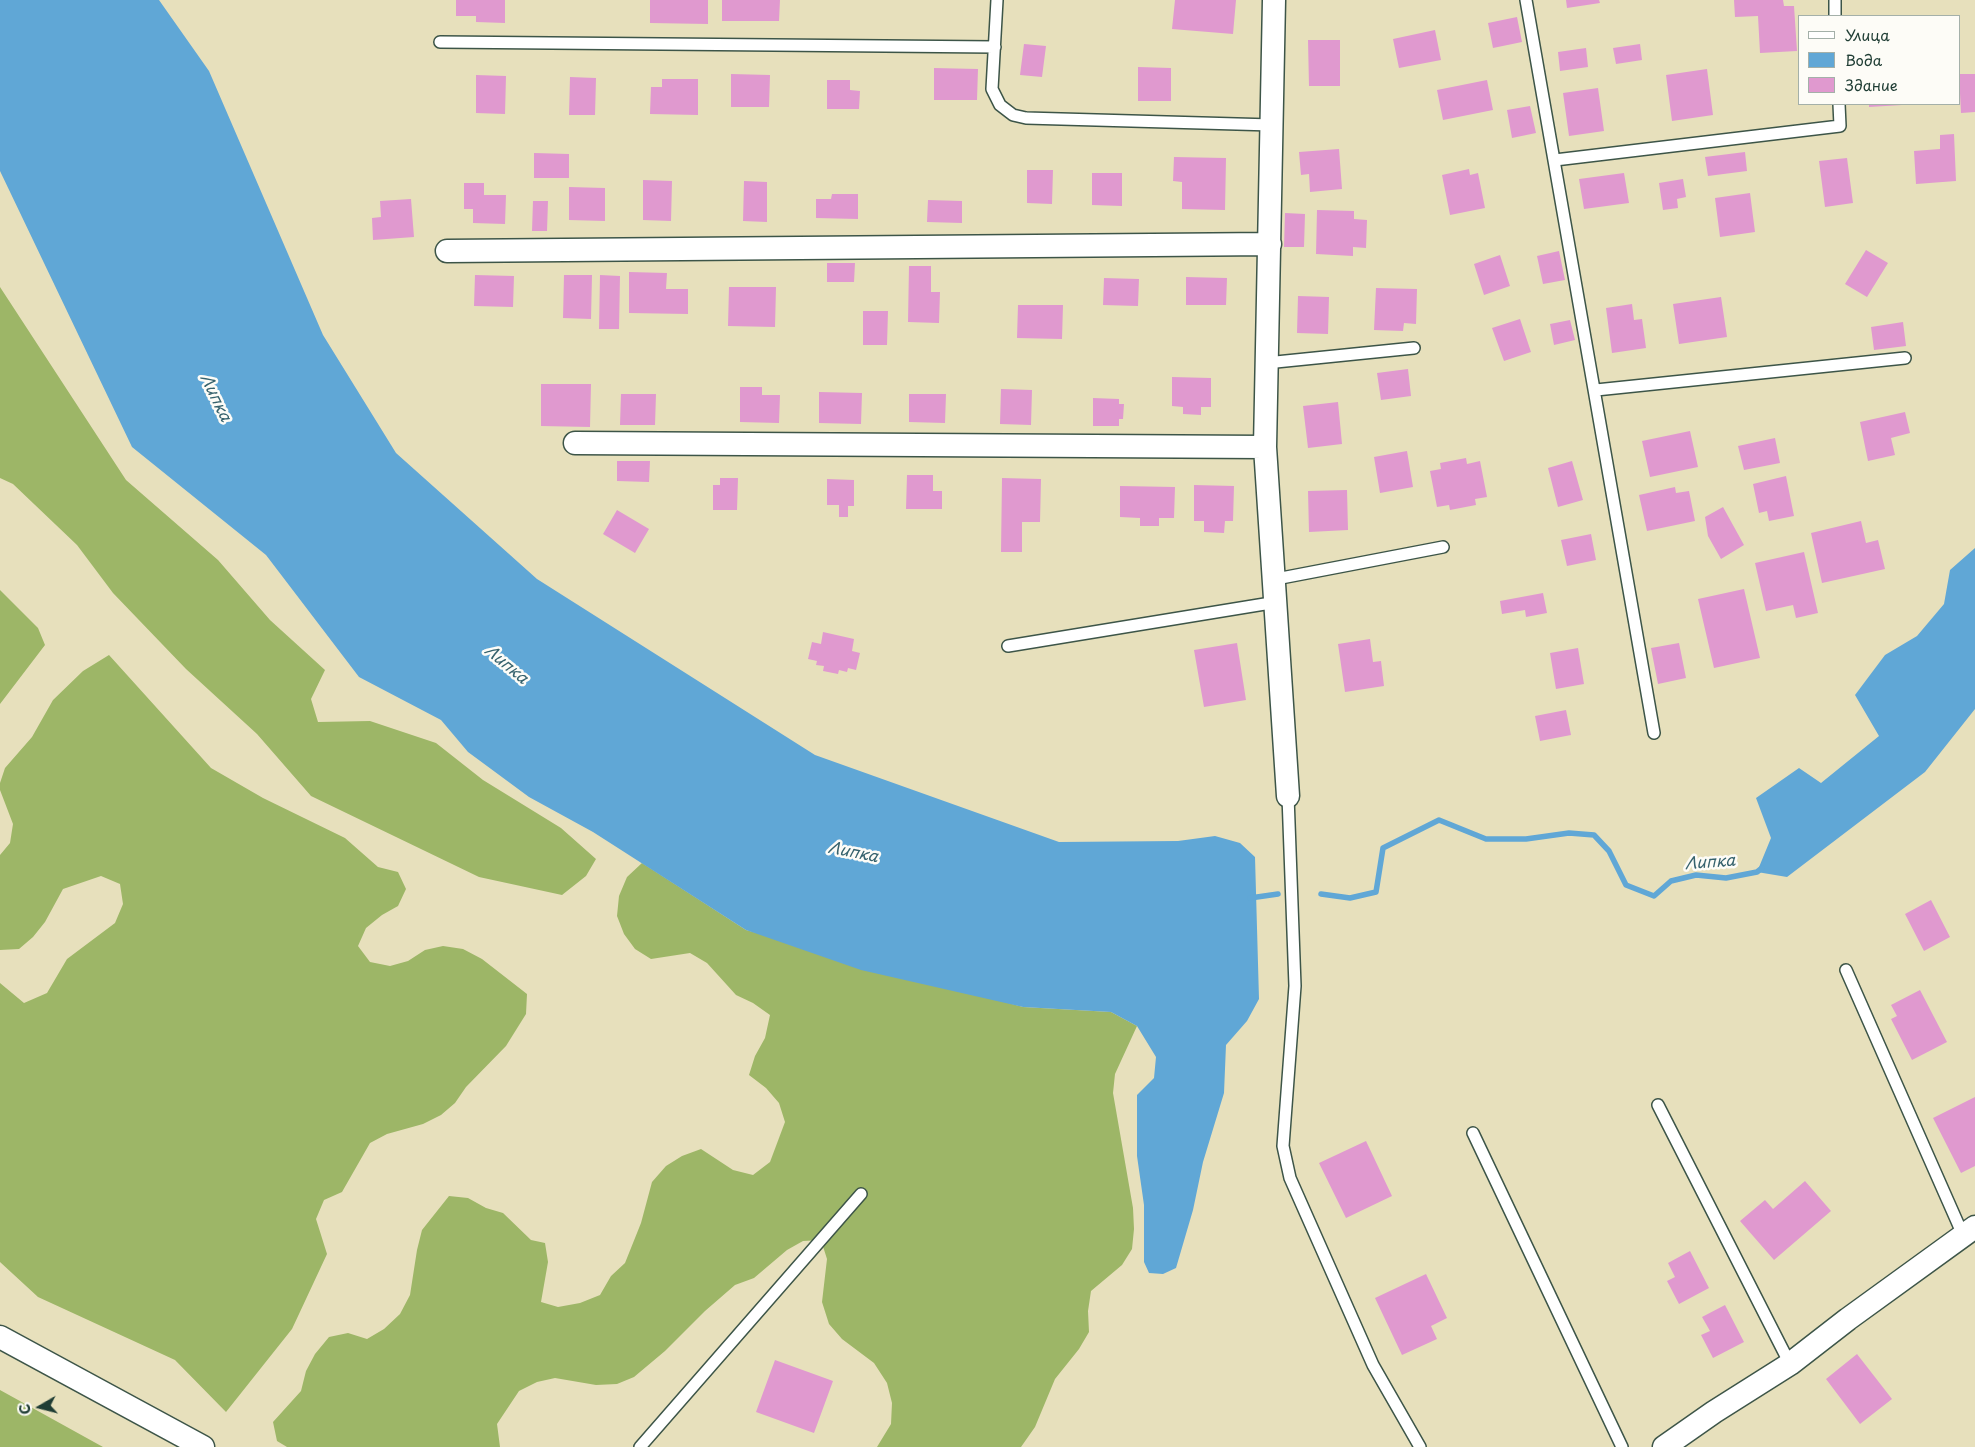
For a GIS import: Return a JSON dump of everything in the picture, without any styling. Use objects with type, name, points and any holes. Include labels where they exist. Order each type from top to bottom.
[{"type":"street","points":[[1274,0],[1265,447],[1276,579],[1288,796]]},
{"type":"street","points":[[447,250],[1270,244]]},
{"type":"street","points":[[575,443],[1265,447]]},
{"type":"street","points":[[1664,1447],[1714,1412],[1790,1364],[1848,1319],[1969,1231]]},
{"type":"street","points":[[0,1336],[203,1447]]},
{"type":"lane","points":[[997,0],[992,89],[1000,105],[1014,115],[1026,118],[1272,125]]},
{"type":"lane","points":[[1526,0],[1596,390],[1654,733]]},
{"type":"lane","points":[[1835,0],[1835,15]]},
{"type":"lane","points":[[440,42],[995,47]]},
{"type":"lane","points":[[1555,160],[1840,126],[1839,105]]},
{"type":"lane","points":[[1266,363],[1414,348]]},
{"type":"lane","points":[[1596,390],[1905,358]]},
{"type":"lane","points":[[1276,579],[1442,547]]},
{"type":"lane","points":[[1008,646],[1277,602]]},
{"type":"lane","points":[[1288,796],[1295,986],[1283,1146],[1290,1178],[1373,1365],[1420,1447]]},
{"type":"lane","points":[[1846,970],[1969,1231]]},
{"type":"lane","points":[[1658,1105],[1790,1364]]},
{"type":"lane","points":[[1473,1132],[1622,1447]]},
{"type":"lane","points":[[640,1447],[861,1194]]},
{"type":"green space","points":[[0,287],[126,480],[218,560],[270,620],[325,670],[311,699],[318,722],[370,721],[436,743],[483,780],[561,828],[596,859],[586,876],[562,895],[479,877],[311,796],[257,734],[186,669],[113,593],[77,545],[13,484],[0,478]]},
{"type":"green space","points":[[0,590],[38,628],[45,645],[0,704]]},
{"type":"green space","points":[[109,655],[211,768],[263,798],[345,838],[378,867],[398,872],[406,889],[398,906],[382,915],[366,928],[358,946],[370,962],[390,966],[408,961],[425,950],[443,946],[463,949],[482,959],[527,994],[526,1014],[506,1046],[466,1087],[455,1103],[441,1115],[423,1124],[387,1134],[370,1143],[342,1192],[324,1200],[316,1219],[327,1254],[292,1329],[226,1412],[175,1360],[38,1297],[0,1262],[0,983],[24,1003],[47,993],[67,959],[115,923],[123,904],[120,884],[101,876],[63,889],[45,922],[33,937],[19,949],[0,950],[0,855],[10,843],[13,824],[0,790],[0,783],[5,768],[32,737],[53,700],[83,671]]},
{"type":"green space","points":[[642,863],[746,930],[1023,1007],[1111,1012],[1137,1026],[1115,1074],[1113,1093],[1133,1208],[1134,1229],[1132,1249],[1122,1265],[1091,1291],[1088,1311],[1089,1332],[1079,1349],[1055,1379],[1035,1427],[1021,1447],[877,1447],[891,1424],[892,1403],[887,1383],[874,1363],[842,1339],[829,1324],[822,1302],[827,1259],[821,1240],[803,1241],[787,1250],[754,1278],[735,1285],[705,1311],[665,1351],[634,1377],[617,1384],[596,1385],[555,1378],[537,1382],[519,1391],[497,1424],[500,1447],[287,1447],[277,1441],[273,1422],[301,1391],[306,1371],[315,1354],[329,1337],[348,1333],[367,1339],[384,1329],[400,1314],[410,1295],[422,1230],[449,1196],[468,1198],[486,1208],[503,1213],[531,1240],[545,1243],[548,1262],[541,1302],[558,1307],[580,1303],[600,1295],[611,1276],[625,1263],[641,1223],[652,1182],[666,1166],[682,1156],[701,1149],[733,1170],[753,1175],[770,1162],[785,1122],[779,1103],[766,1088],[749,1075],[755,1056],[765,1038],[770,1015],[753,1003],[736,995],[707,963],[690,953],[651,959],[635,949],[624,934],[617,916],[619,896],[627,877]]},
{"type":"green space","points":[[0,1390],[103,1447],[0,1447]]},
{"type":"water","points":[[0,0],[159,0],[209,71],[323,335],[396,453],[537,579],[815,755],[1059,842],[1178,841],[1215,836],[1240,843],[1255,857],[1259,999],[1247,1021],[1226,1045],[1224,1093],[1203,1162],[1193,1210],[1176,1268],[1163,1274],[1149,1273],[1144,1262],[1144,1205],[1137,1156],[1137,1095],[1154,1078],[1156,1057],[1137,1026],[1111,1012],[1023,1007],[861,970],[746,930],[593,832],[529,797],[468,752],[441,720],[359,677],[266,555],[132,447],[0,171]]},
{"type":"water","points":[[1975,548],[1975,709],[1925,772],[1787,877],[1757,872],[1771,838],[1756,798],[1799,768],[1821,783],[1879,736],[1855,695],[1885,655],[1917,636],[1944,604],[1950,570]]},
{"type":"building","points":[[456,0],[505,0],[505,23],[476,22],[476,16],[456,16]]},
{"type":"building","points":[[650,0],[708,0],[708,24],[650,23]]},
{"type":"building","points":[[722,0],[780,0],[779,21],[722,21]]},
{"type":"building","points":[[1175,0],[1236,0],[1233,34],[1172,29]]},
{"type":"building","points":[[1566,0],[1599,0],[1600,3],[1567,8]]},
{"type":"building","points":[[1734,0],[1783,0],[1784,6],[1794,6],[1797,51],[1760,53],[1758,16],[1735,17]]},
{"type":"building","points":[[1517,17],[1522,42],[1493,48],[1488,23]]},
{"type":"building","points":[[1435,30],[1441,60],[1399,68],[1393,39]]},
{"type":"building","points":[[1308,40],[1340,40],[1340,86],[1309,86]]},
{"type":"building","points":[[1024,44],[1046,46],[1042,77],[1020,75]]},
{"type":"building","points":[[1640,44],[1642,60],[1616,64],[1613,48]]},
{"type":"building","points":[[1586,48],[1588,67],[1560,71],[1558,52]]},
{"type":"building","points":[[1138,67],[1171,68],[1171,101],[1138,101]]},
{"type":"building","points":[[934,68],[978,69],[977,100],[934,100]]},
{"type":"building","points":[[1707,69],[1713,115],[1672,121],[1666,75]]},
{"type":"building","points":[[731,74],[770,75],[769,107],[731,107]]},
{"type":"building","points":[[1960,74],[1975,74],[1975,112],[1961,113]]},
{"type":"building","points":[[476,75],[506,76],[505,114],[476,113]]},
{"type":"building","points":[[570,77],[596,78],[595,115],[569,115]]},
{"type":"building","points":[[662,79],[698,79],[698,115],[650,114],[651,87],[662,87]]},
{"type":"building","points":[[827,80],[850,80],[850,90],[860,91],[859,109],[827,109]]},
{"type":"building","points":[[1487,80],[1493,110],[1443,120],[1437,90]]},
{"type":"building","points":[[1598,88],[1604,131],[1569,136],[1563,93]]},
{"type":"building","points":[[1869,105],[1902,105],[1869,107]]},
{"type":"building","points":[[1530,106],[1536,133],[1512,138],[1507,110]]},
{"type":"building","points":[[1954,134],[1956,181],[1916,184],[1914,151],[1940,149],[1940,135]]},
{"type":"building","points":[[1339,149],[1342,189],[1310,192],[1309,174],[1301,175],[1299,152]]},
{"type":"building","points":[[1745,152],[1747,171],[1708,176],[1705,157]]},
{"type":"building","points":[[534,153],[569,154],[569,178],[534,178]]},
{"type":"building","points":[[1174,157],[1226,158],[1225,210],[1182,209],[1182,182],[1173,181]]},
{"type":"building","points":[[1847,158],[1853,203],[1825,207],[1819,161]]},
{"type":"building","points":[[1469,169],[1470,175],[1478,173],[1485,208],[1450,215],[1442,175]]},
{"type":"building","points":[[1027,170],[1053,170],[1052,204],[1027,203]]},
{"type":"building","points":[[1092,173],[1122,173],[1122,206],[1092,205]]},
{"type":"building","points":[[1624,173],[1629,203],[1584,209],[1579,179]]},
{"type":"building","points":[[1683,179],[1686,197],[1677,199],[1678,208],[1663,210],[1659,183]]},
{"type":"building","points":[[643,180],[672,181],[671,221],[643,220]]},
{"type":"building","points":[[744,181],[767,182],[767,222],[743,221]]},
{"type":"building","points":[[464,183],[484,183],[484,195],[506,195],[505,224],[473,223],[473,209],[464,209]]},
{"type":"building","points":[[569,187],[605,188],[605,221],[569,220]]},
{"type":"building","points":[[1750,193],[1755,232],[1720,237],[1715,198]]},
{"type":"building","points":[[832,194],[858,194],[858,219],[816,218],[816,199],[831,199]]},
{"type":"building","points":[[411,199],[414,237],[373,240],[372,218],[381,217],[380,201]]},
{"type":"building","points":[[928,200],[962,201],[962,223],[927,222]]},
{"type":"building","points":[[533,201],[548,201],[547,231],[532,231]]},
{"type":"building","points":[[1317,210],[1354,211],[1354,219],[1367,220],[1366,248],[1353,247],[1353,256],[1316,254]]},
{"type":"building","points":[[1285,213],[1305,214],[1304,247],[1284,247]]},
{"type":"building","points":[[1866,250],[1888,263],[1867,297],[1845,284]]},
{"type":"building","points":[[1559,251],[1565,280],[1543,284],[1537,256]]},
{"type":"building","points":[[1500,255],[1510,286],[1484,295],[1474,264]]},
{"type":"building","points":[[827,263],[855,263],[854,282],[827,282]]},
{"type":"building","points":[[909,266],[931,266],[931,292],[940,292],[939,323],[908,322]]},
{"type":"building","points":[[629,272],[667,273],[666,289],[688,289],[688,314],[629,313]]},
{"type":"building","points":[[475,275],[514,276],[513,307],[474,306]]},
{"type":"building","points":[[564,275],[592,275],[591,319],[563,318]]},
{"type":"building","points":[[600,275],[620,276],[619,329],[599,329]]},
{"type":"building","points":[[1186,277],[1227,278],[1226,305],[1186,305]]},
{"type":"building","points":[[1104,278],[1139,279],[1138,306],[1103,305]]},
{"type":"building","points":[[729,287],[776,287],[775,327],[728,326]]},
{"type":"building","points":[[1376,288],[1417,289],[1416,324],[1404,323],[1403,331],[1374,330]]},
{"type":"building","points":[[1298,296],[1329,297],[1328,334],[1297,333]]},
{"type":"building","points":[[1721,297],[1727,337],[1679,344],[1673,304]]},
{"type":"building","points":[[1632,304],[1634,320],[1642,319],[1646,348],[1612,353],[1606,308]]},
{"type":"building","points":[[1018,305],[1063,305],[1062,339],[1017,338]]},
{"type":"building","points":[[863,311],[888,311],[887,345],[863,345]]},
{"type":"building","points":[[1520,319],[1531,352],[1504,361],[1492,328]]},
{"type":"building","points":[[1570,320],[1575,340],[1554,345],[1550,324]]},
{"type":"building","points":[[1903,322],[1906,346],[1874,350],[1871,327]]},
{"type":"building","points":[[1408,369],[1411,396],[1381,400],[1377,373]]},
{"type":"building","points":[[1172,377],[1211,378],[1211,407],[1201,407],[1201,415],[1183,414],[1183,407],[1172,406]]},
{"type":"building","points":[[541,384],[591,384],[590,427],[541,426]]},
{"type":"building","points":[[740,387],[762,387],[762,395],[780,395],[779,423],[740,422]]},
{"type":"building","points":[[1001,389],[1032,390],[1031,425],[1000,424]]},
{"type":"building","points":[[819,392],[862,393],[861,424],[819,423]]},
{"type":"building","points":[[621,394],[656,394],[655,425],[620,425]]},
{"type":"building","points":[[909,394],[946,394],[945,423],[909,422]]},
{"type":"building","points":[[1093,398],[1119,399],[1119,404],[1124,404],[1123,419],[1119,419],[1119,426],[1093,426]]},
{"type":"building","points":[[1338,402],[1342,444],[1308,448],[1303,406]]},
{"type":"building","points":[[1905,412],[1910,433],[1891,438],[1895,455],[1868,461],[1860,422]]},
{"type":"building","points":[[1690,431],[1698,467],[1650,477],[1642,441]]},
{"type":"building","points":[[1775,438],[1780,463],[1744,470],[1738,446]]},
{"type":"building","points":[[1407,451],[1413,487],[1380,493],[1374,457]]},
{"type":"building","points":[[1466,458],[1467,464],[1480,461],[1487,497],[1475,499],[1476,505],[1450,510],[1449,505],[1437,507],[1430,471],[1441,469],[1440,463]]},
{"type":"building","points":[[617,461],[650,461],[649,482],[617,481]]},
{"type":"building","points":[[1572,461],[1583,500],[1558,507],[1548,468]]},
{"type":"building","points":[[907,475],[933,475],[933,491],[942,491],[942,509],[906,509]]},
{"type":"building","points":[[1786,476],[1794,516],[1769,521],[1767,511],[1759,513],[1753,484]]},
{"type":"building","points":[[720,478],[738,478],[737,510],[713,510],[713,485],[720,485]]},
{"type":"building","points":[[1002,478],[1041,479],[1040,522],[1022,522],[1022,552],[1001,552]]},
{"type":"building","points":[[827,479],[854,480],[854,506],[848,506],[848,517],[839,517],[839,505],[827,505]]},
{"type":"building","points":[[1194,485],[1234,486],[1233,521],[1225,521],[1224,533],[1204,532],[1204,521],[1194,521]]},
{"type":"building","points":[[1120,486],[1175,487],[1174,518],[1159,518],[1159,526],[1140,526],[1140,518],[1120,517]]},
{"type":"building","points":[[1675,487],[1676,493],[1689,491],[1695,521],[1647,531],[1639,495]]},
{"type":"building","points":[[1347,490],[1348,530],[1309,532],[1308,491]]},
{"type":"building","points":[[1723,507],[1744,545],[1721,559],[1708,536],[1705,517]]},
{"type":"building","points":[[617,510],[649,529],[635,553],[603,534]]},
{"type":"building","points":[[1861,521],[1866,543],[1878,540],[1885,569],[1822,583],[1811,533]]},
{"type":"building","points":[[1591,534],[1596,560],[1567,566],[1561,540]]},
{"type":"building","points":[[1804,552],[1818,613],[1796,618],[1793,605],[1766,611],[1755,563]]},
{"type":"building","points":[[1744,589],[1760,658],[1714,668],[1698,599]]},
{"type":"building","points":[[1543,593],[1547,613],[1526,617],[1525,610],[1502,614],[1500,601]]},
{"type":"building","points":[[823,632],[854,639],[852,651],[860,653],[856,670],[848,668],[847,672],[839,670],[838,674],[823,671],[824,666],[816,665],[817,661],[808,659],[812,642],[821,644]]},
{"type":"building","points":[[1370,639],[1373,662],[1381,661],[1384,686],[1345,692],[1338,644]]},
{"type":"building","points":[[1237,643],[1246,700],[1204,707],[1194,650]]},
{"type":"building","points":[[1679,643],[1686,678],[1658,684],[1651,648]]},
{"type":"building","points":[[1578,648],[1584,684],[1556,689],[1550,653]]},
{"type":"building","points":[[1566,710],[1571,735],[1540,741],[1535,716]]},
{"type":"building","points":[[1931,900],[1950,937],[1924,951],[1905,914]]},
{"type":"building","points":[[1920,990],[1947,1042],[1912,1060],[1891,1019],[1897,1016],[1891,1005]]},
{"type":"building","points":[[1975,1097],[1975,1166],[1961,1173],[1933,1118]]},
{"type":"building","points":[[1366,1141],[1392,1196],[1346,1218],[1319,1163]]},
{"type":"building","points":[[1805,1181],[1831,1211],[1774,1260],[1740,1221],[1765,1200],[1773,1209]]},
{"type":"building","points":[[1690,1251],[1709,1288],[1679,1304],[1667,1281],[1675,1277],[1668,1263]]},
{"type":"building","points":[[1426,1274],[1447,1318],[1431,1326],[1437,1339],[1402,1355],[1375,1298]]},
{"type":"building","points":[[1725,1305],[1744,1342],[1713,1358],[1701,1335],[1710,1331],[1702,1317]]},
{"type":"building","points":[[1857,1354],[1892,1399],[1860,1424],[1826,1379]]},
{"type":"building","points":[[775,1360],[833,1381],[814,1433],[756,1412]]},
{"type":"waterway","name":"Липка","points":[[1321,894],[1350,898],[1376,892],[1383,848],[1439,820],[1486,839],[1526,839],[1569,833],[1594,835],[1609,851],[1626,885],[1654,896],[1671,881],[1696,875],[1726,878],[1757,872],[1762,868]]},
{"type":"waterway","name":"Липка","points":[[1250,898],[1278,894]]}]
